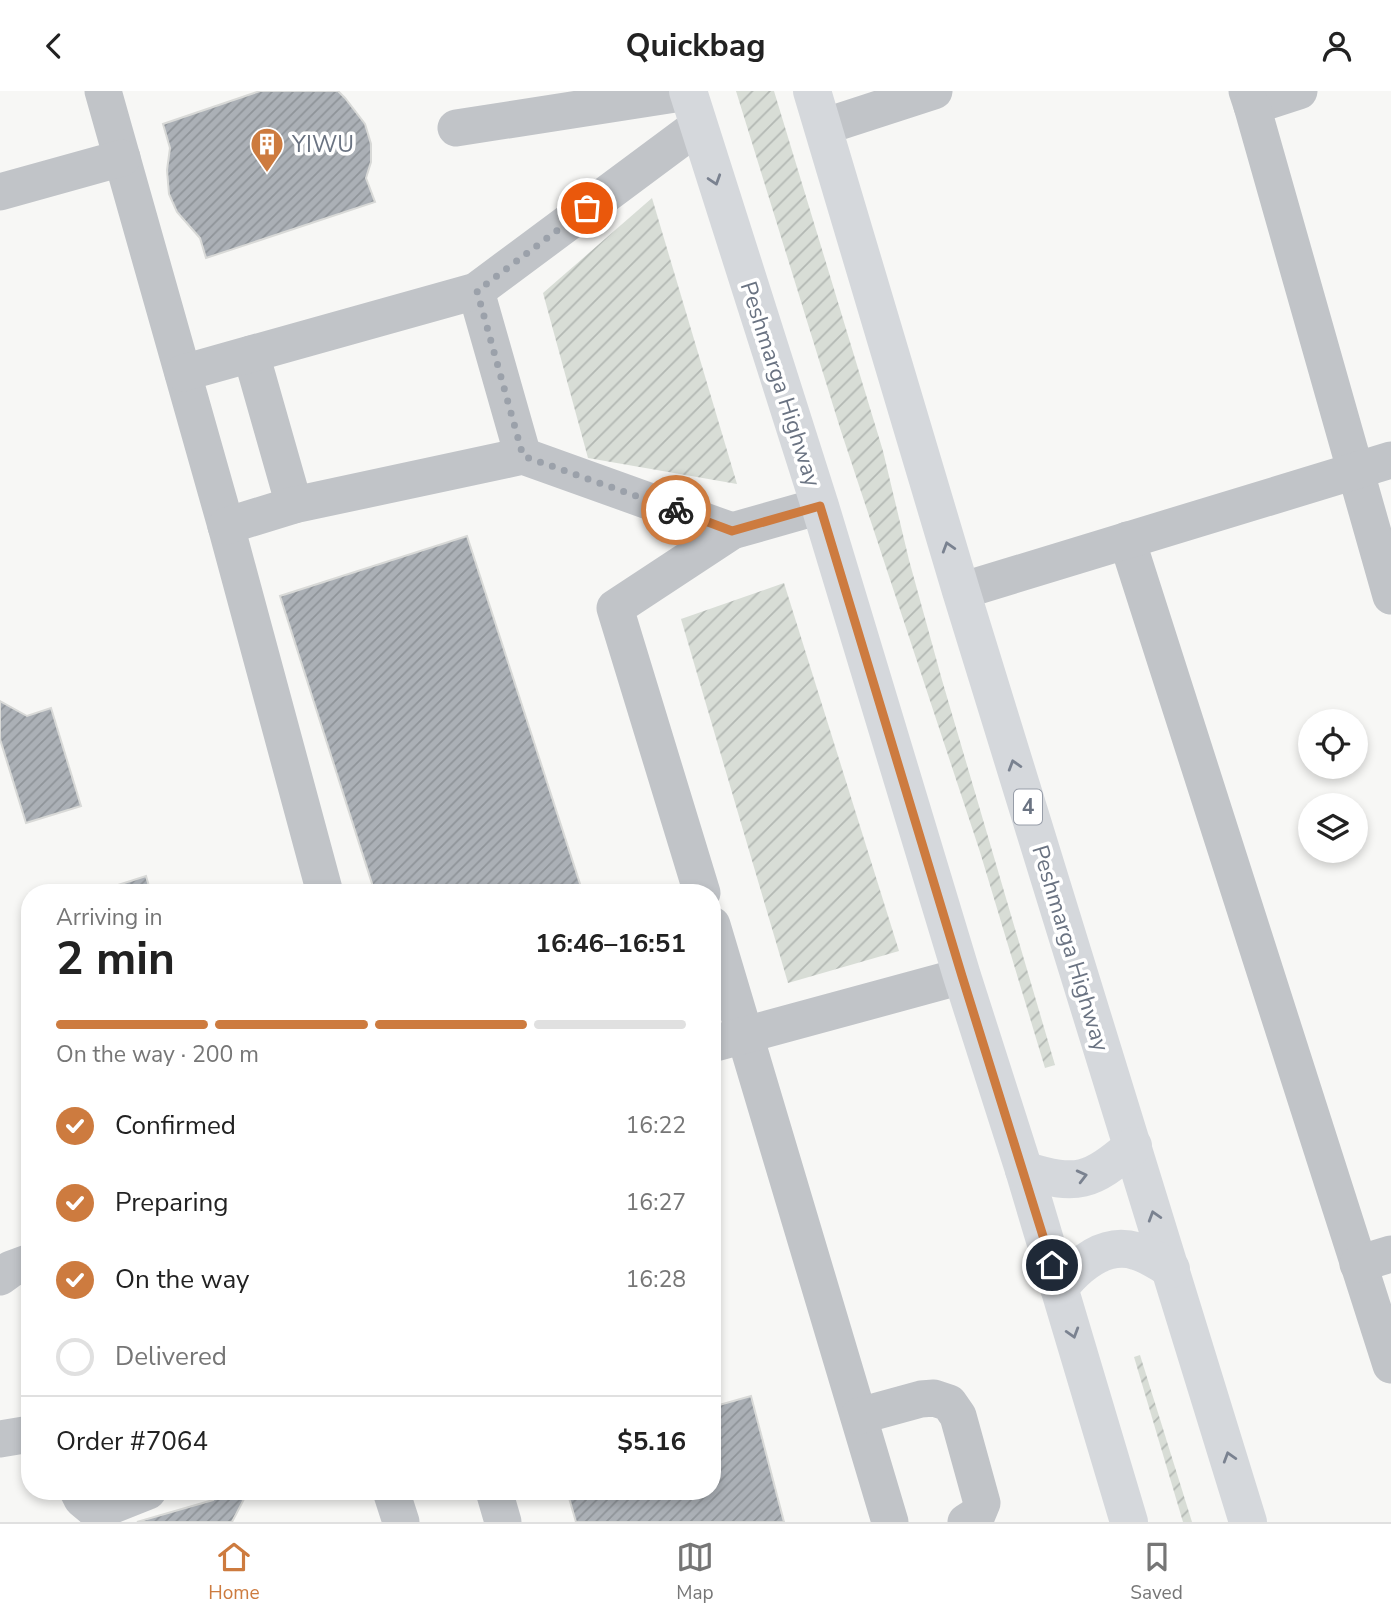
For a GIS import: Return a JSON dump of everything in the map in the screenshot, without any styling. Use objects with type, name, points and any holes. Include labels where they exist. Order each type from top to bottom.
[{"type":"highway","name":"Peshmarga Highway","points":[[812,91],[961,591],[1248,1522]]},
{"type":"highway","name":"Peshmarga Highway","points":[[691,103],[820,506],[1129,1522]]},
{"type":"highway","points":[[1024,1170],[1056,1180],[1081,1179],[1106,1169],[1133,1146]]},
{"type":"highway","points":[[1059,1288],[1074,1270],[1091,1258],[1112,1249],[1135,1250],[1171,1269]]},
{"type":"street","points":[[103,91],[226,526],[323,884]]},
{"type":"street","points":[[823,127],[934,91]]},
{"type":"street","points":[[1299,91],[1249,98],[1391,596]]},
{"type":"street","points":[[456,128],[546,102],[691,103]]},
{"type":"street","points":[[183,373],[477,291],[691,103]]},
{"type":"street","points":[[0,192],[122,158]]},
{"type":"street","points":[[477,291],[523,456]]},
{"type":"street","points":[[251,354],[294,505]]},
{"type":"street","points":[[226,526],[294,505],[523,456],[732,531]]},
{"type":"street","points":[[961,591],[1391,460]]},
{"type":"street","points":[[699,884],[615,608],[732,531],[820,506]]},
{"type":"street","points":[[1127,540],[1375,1259],[1391,1365]]},
{"type":"street","points":[[729,1040],[962,976]]},
{"type":"street","points":[[721,986],[729,1040],[859,1416],[890,1522]]},
{"type":"street","points":[[0,1277],[21,1265]]},
{"type":"street","points":[[859,1416],[921,1399],[934,1398],[949,1403],[958,1416],[982,1503],[977,1515],[966,1522]]},
{"type":"street","points":[[0,1439],[21,1436]]},
{"type":"street","points":[[83,1500],[94,1509],[103,1509],[126,1500]]},
{"type":"street","points":[[394,1500],[401,1522]]},
{"type":"street","points":[[497,1500],[503,1522]]},
{"type":"shaded area","points":[[736,91],[774,91],[883,451],[942,680],[1055,1065],[1045,1068],[980,852],[840,428]]},
{"type":"shaded area","points":[[652,198],[737,484],[588,458],[543,293]]},
{"type":"shaded area","points":[[784,583],[899,951],[788,983],[681,619]]},
{"type":"shaded area","points":[[1140,1355],[1192,1522],[1183,1522],[1134,1357]]},
{"type":"building","name":"YIWU","points":[[260,91],[338,91],[365,124],[371,144],[371,162],[366,178],[375,202],[206,258],[200,238],[177,212],[169,194],[167,170],[170,148],[163,124]]},
{"type":"building","points":[[467,536],[580,884],[372,884],[280,596]]},
{"type":"building","points":[[0,701],[27,716],[51,708],[81,806],[26,823],[0,739]]},
{"type":"building","points":[[146,876],[148,884],[121,884]]},
{"type":"building","points":[[751,1396],[784,1522],[576,1522],[570,1500],[721,1500],[721,1404]]},
{"type":"building","points":[[213,1500],[243,1500],[232,1522],[137,1522]]},
{"type":"way so far","points":[[587,208],[477,291],[523,456],[676,510]]},
{"type":"place","name":"YIWU","points":[[267,174]]},
{"type":"route","points":[[676,510],[732,531],[820,506],[1052,1265]]}]
